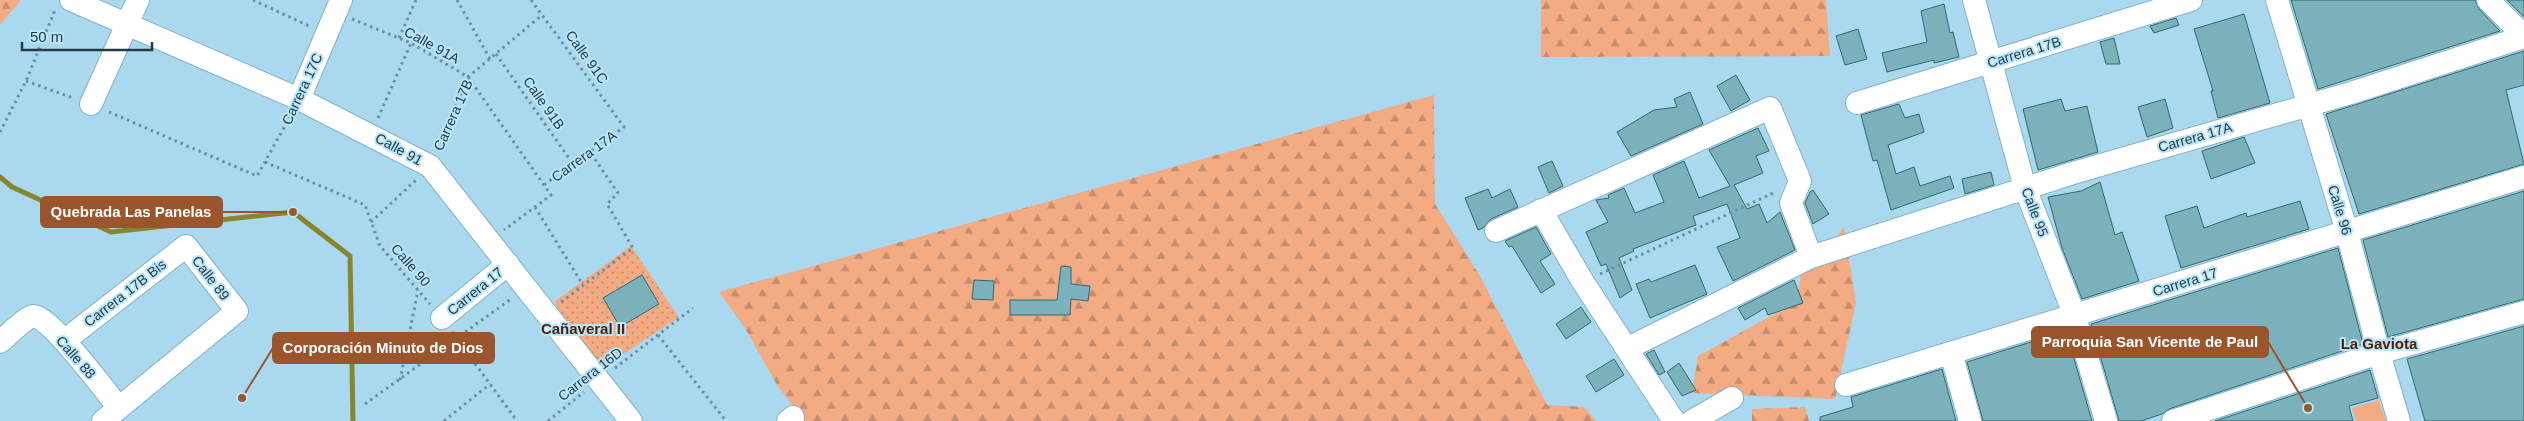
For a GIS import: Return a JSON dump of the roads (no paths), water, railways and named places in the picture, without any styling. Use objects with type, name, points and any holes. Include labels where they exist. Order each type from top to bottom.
[{"type":"street","points":[[91,104],[138,0]]},
{"type":"street","name":"Calle 95","points":[[1974,0],[2025,188],[2074,314],[2106,421]]},
{"type":"street","name":"Carrera 17B","points":[[1857,103],[1992,63],[2191,0]]},
{"type":"street","name":"Calle 96","points":[[2277,0],[2347,232],[2379,353],[2400,421]]},
{"type":"street","points":[[2488,0],[2524,36]]},
{"type":"street","name":"Calle 91","points":[[63,4],[127,26],[299,99],[371,134],[430,166],[631,421]]},
{"type":"street","name":"Carrera 17C","points":[[299,99],[338,6]]},
{"type":"street","name":"Carrera 17A","points":[[1628,348],[1811,257],[2025,188],[2351,93],[2524,36]]},
{"type":"street","points":[[1496,231],[1770,108],[1800,181],[1791,203],[1811,257]]},
{"type":"street","name":"Carrera 17","points":[[1846,386],[2074,314],[2524,177]]},
{"type":"street","points":[[1541,210],[1583,282],[1674,421]]},
{"type":"street","name":"Calle 89","points":[[111,414],[237,311],[186,246]]},
{"type":"street","name":"Carrera 17B Bis","points":[[64,341],[186,246]]},
{"type":"street","name":"Carrera 17","points":[[442,318],[508,264]]},
{"type":"street","points":[[2173,421],[2379,353],[2524,312]]},
{"type":"street","name":"Calle 88","points":[[0,342],[28,319],[34,316],[40,317],[64,341],[111,414]]},
{"type":"street","points":[[1951,353],[1970,421]]},
{"type":"street","points":[[1692,421],[1732,398]]},
{"type":"waterway","points":[[0,177],[12,187],[111,232],[293,212],[350,256],[353,421]]},
{"type":"place","name":"Quebrada Las Panelas","points":[[293,212]]},
{"type":"place","name":"Corporación Minuto de Dios","points":[[242,398]]},
{"type":"place","name":"Parroquia San Vicente de Paul","points":[[2308,408]]},
{"type":"district","name":"Cañaveral II","points":[[583,329]]},
{"type":"district","name":"La Gaviota","points":[[2379,344]]}]
